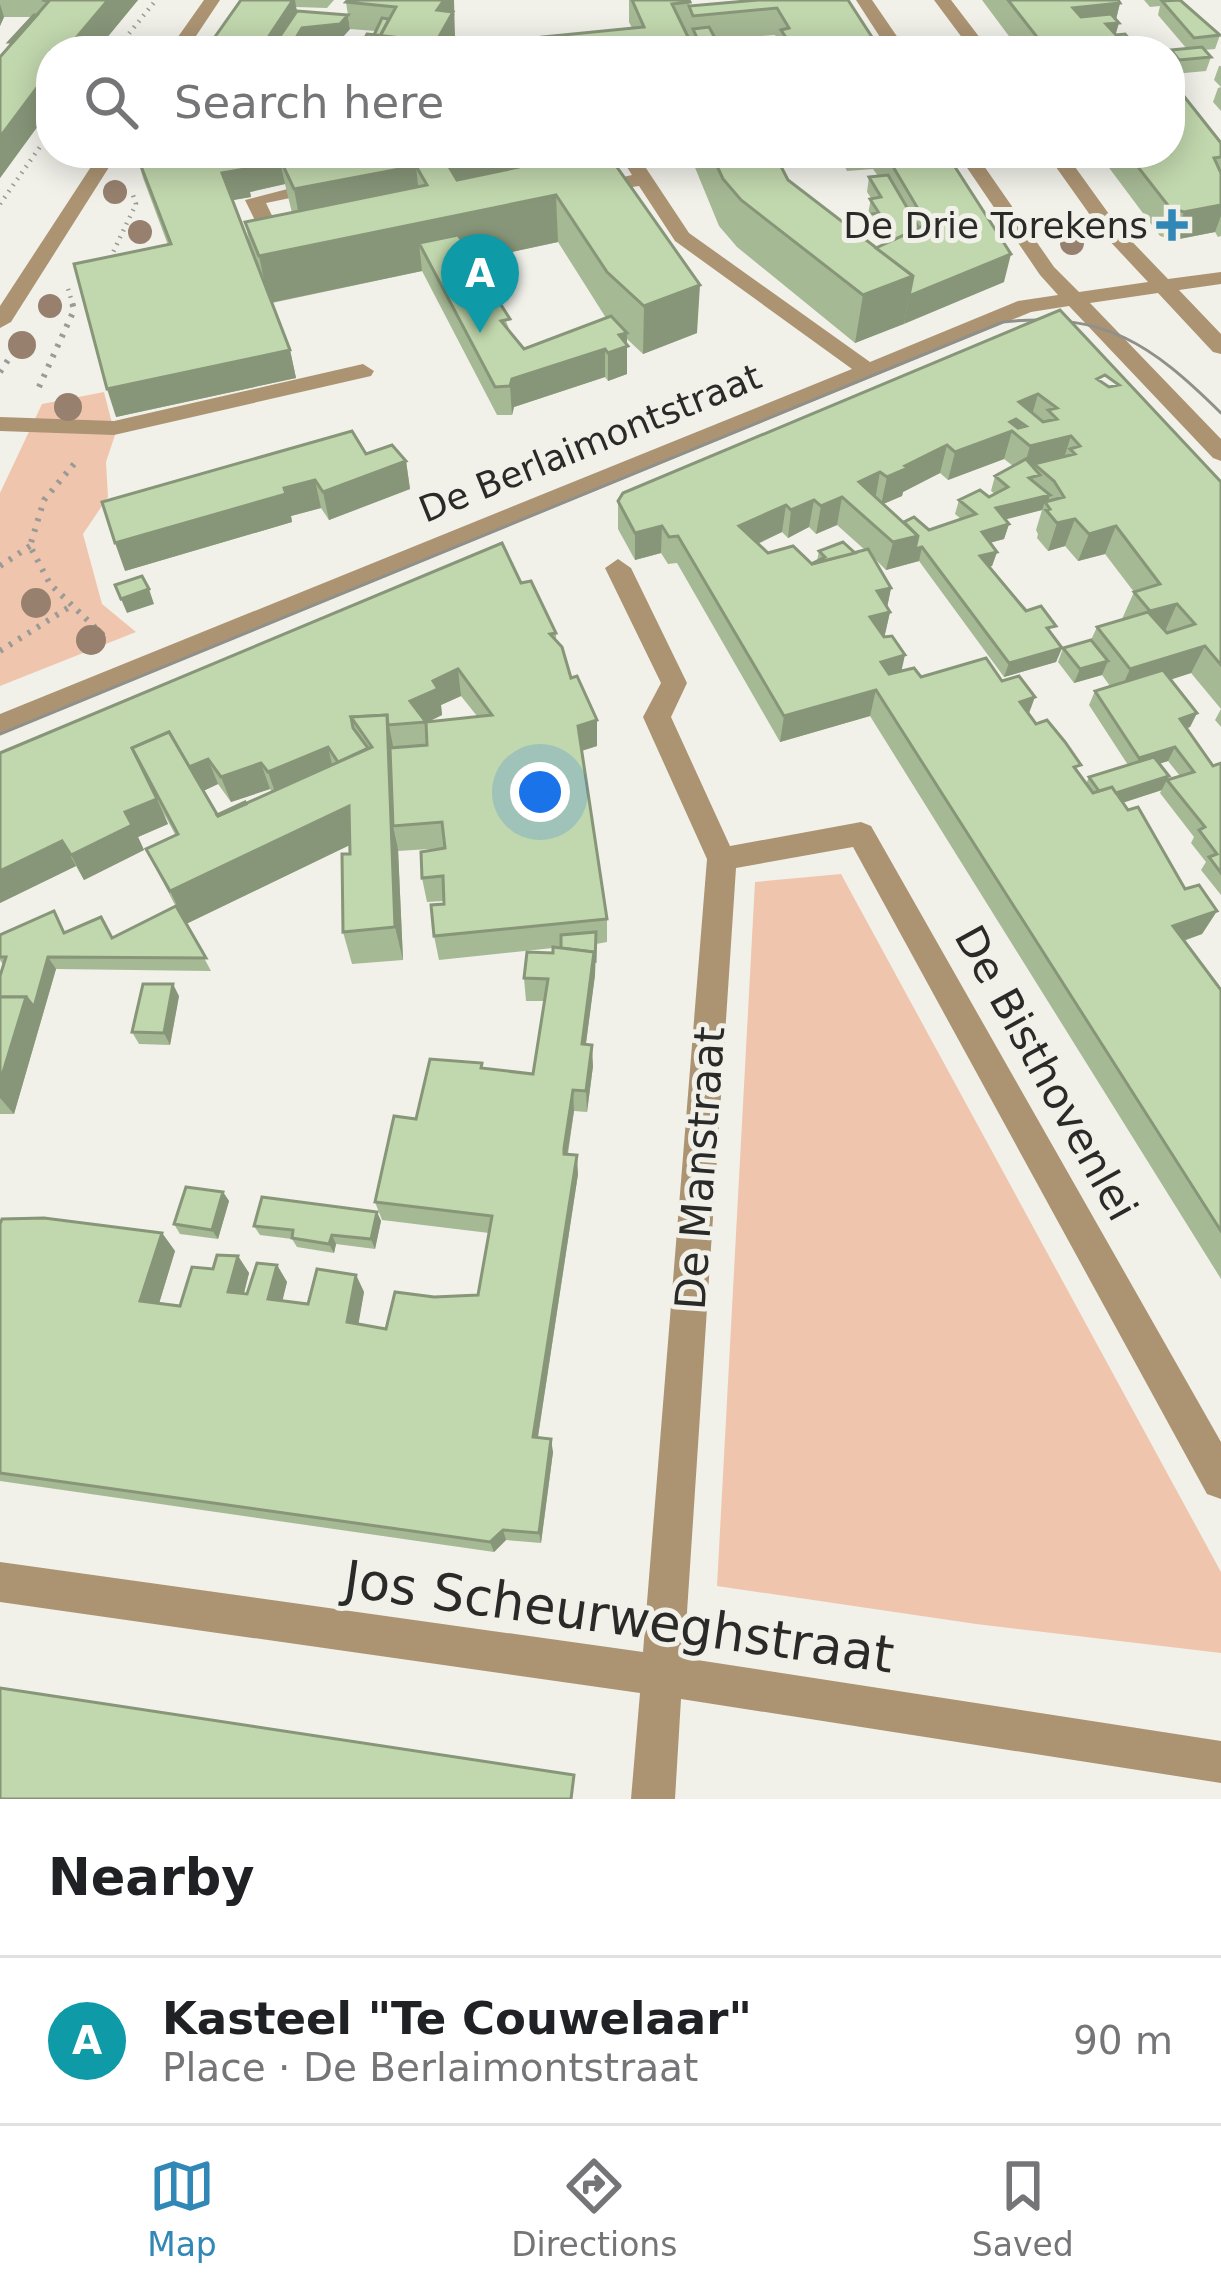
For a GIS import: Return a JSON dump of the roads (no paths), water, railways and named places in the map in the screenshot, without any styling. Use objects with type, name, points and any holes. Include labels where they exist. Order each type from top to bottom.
[{"type":"street","points":[[187,36],[212,0]]},
{"type":"street","points":[[864,0],[888,36]]},
{"type":"street","points":[[942,0],[970,36]]},
{"type":"street","points":[[0,322],[100,168]]},
{"type":"street","points":[[636,168],[691,245],[866,369]]},
{"type":"street","points":[[976,168],[1071,299],[1221,454]]},
{"type":"street","points":[[1066,168],[1112,232],[1221,347]]},
{"type":"street","points":[[575,193],[643,179]]},
{"type":"street","points":[[303,248],[280,253],[255,200],[347,181]]},
{"type":"street","name":"De Berlaimontstraat","points":[[0,725],[1026,306],[1221,278]]},
{"type":"street","points":[[0,424],[98,429],[363,371]]},
{"type":"street","name":"De Manstraat","points":[[618,568],[674,683],[657,717],[722,860],[652,1799]]},
{"type":"street","name":"De Bisthovenlei","points":[[722,860],[861,834],[1221,1480]]},
{"type":"street","name":"Jos Scheurweghstraat","points":[[0,1582],[1221,1762]]},
{"type":"tram line","points":[[0,734],[1003,322],[1070,322],[1124,337],[1172,368],[1221,413]]},
{"type":"place","name":"De Drie Torekens","points":[[1172,225]]},
{"type":"place","name":"Kasteel \"Te Couwelaar\"","points":[[480,333]]}]
